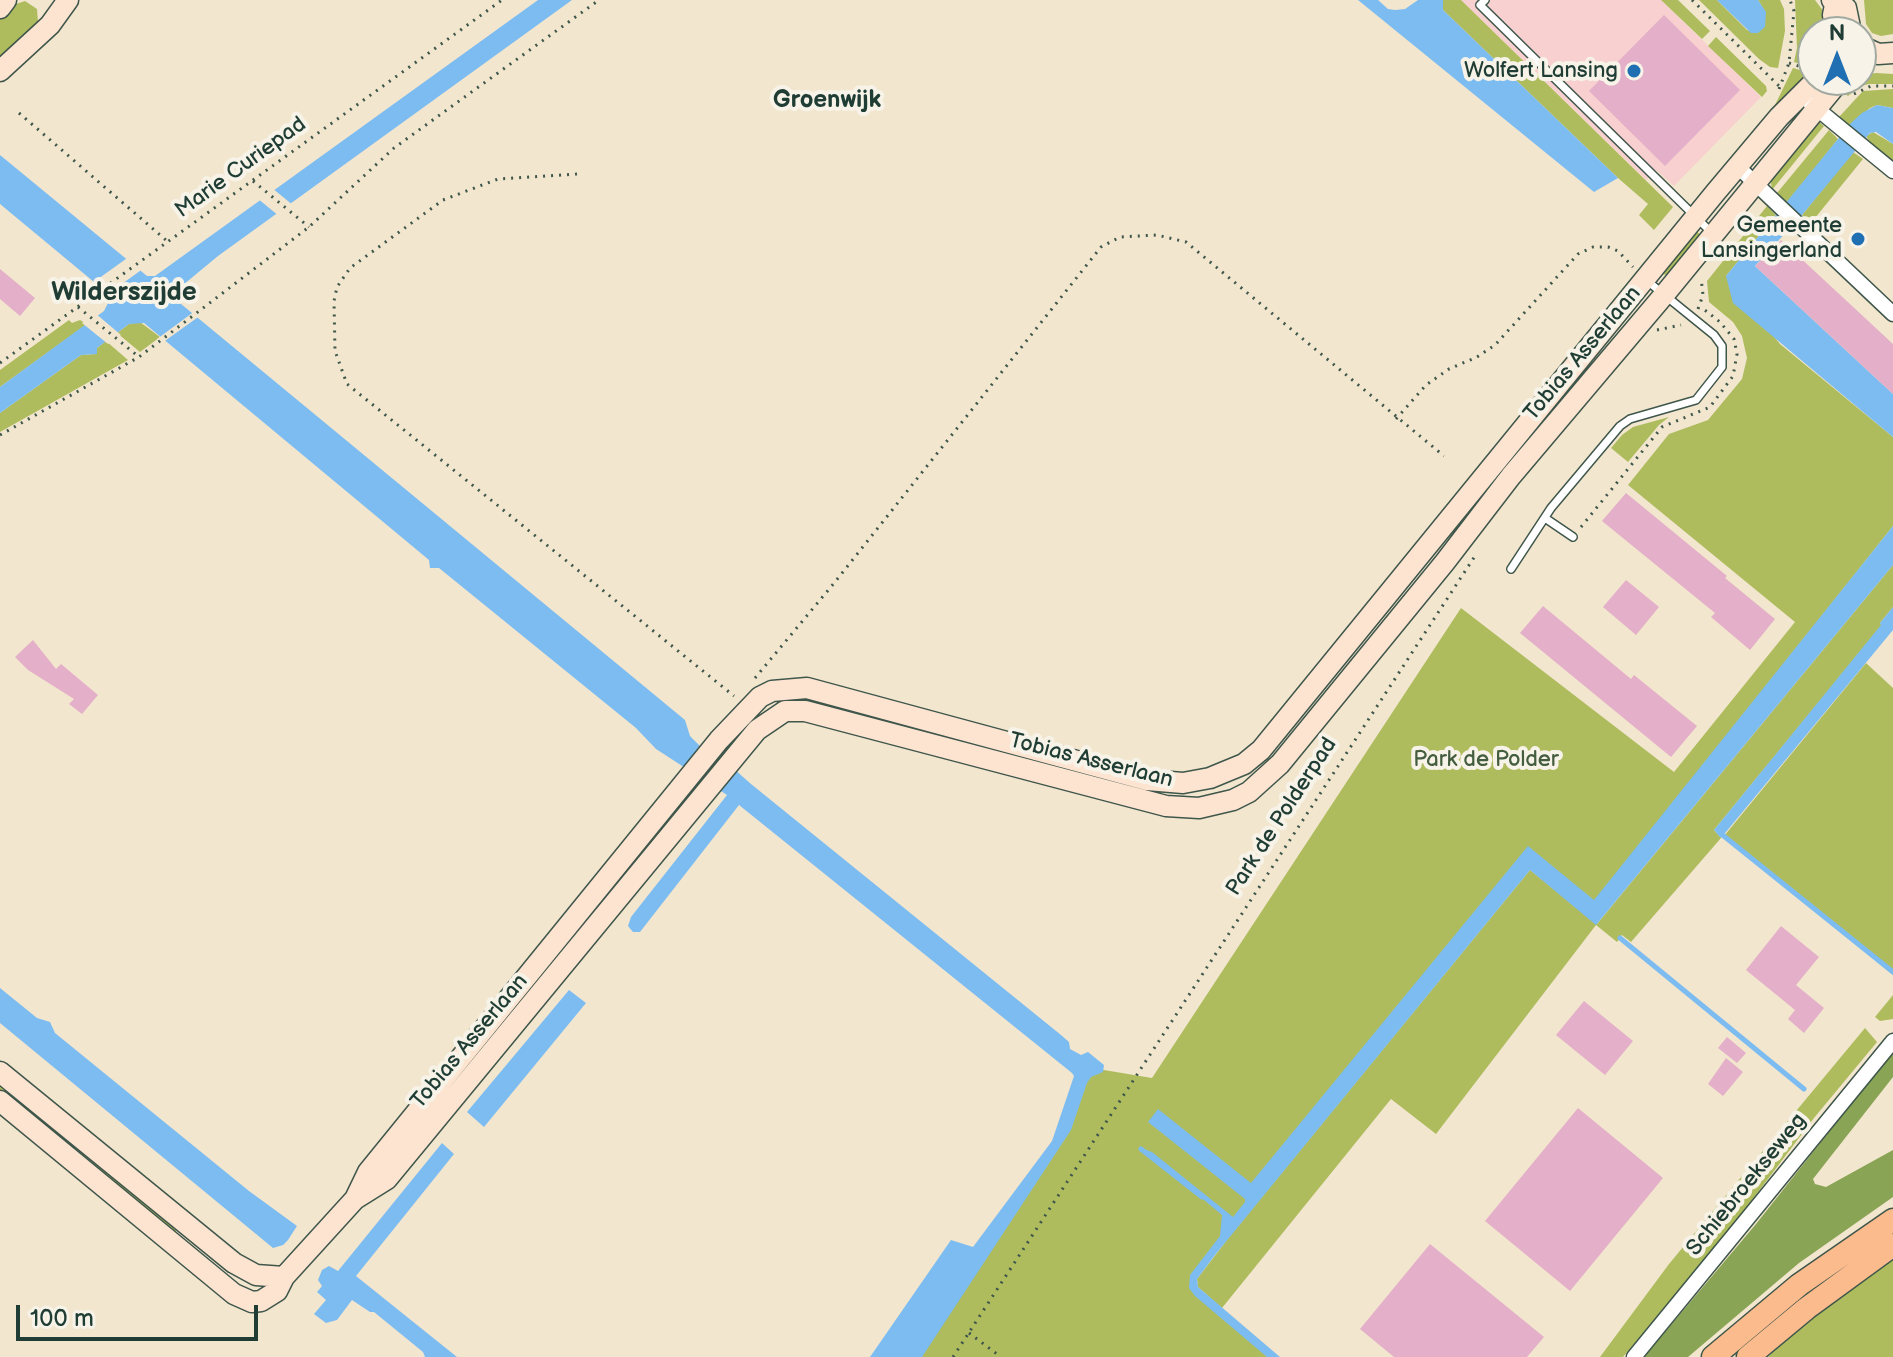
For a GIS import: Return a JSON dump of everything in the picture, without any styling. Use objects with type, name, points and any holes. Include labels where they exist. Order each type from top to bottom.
[{"type":"main road","points":[[1713,1357],[1799,1285],[1893,1220]]},
{"type":"main road","points":[[1748,1357],[1807,1308],[1893,1245]]},
{"type":"street","points":[[0,8],[6,0]]},
{"type":"street","points":[[0,71],[50,25],[68,0]]},
{"type":"street","points":[[1834,1],[1846,8],[1848,16]]},
{"type":"street","name":"Tobias Asserlaan","points":[[0,1101],[241,1299],[261,1301],[277,1291],[284,1277],[355,1199],[387,1179],[757,730],[771,718],[785,711],[805,711],[1166,806],[1199,808],[1233,800],[1249,792],[1280,764],[1511,476],[1664,295],[1756,181],[1811,96]]},
{"type":"street","name":"Tobias Asserlaan","points":[[355,1199],[368,1172],[719,740],[760,697],[782,688],[807,688],[1147,780],[1183,783],[1224,774],[1244,764],[1261,750],[1644,278],[1779,117],[1817,96]]},
{"type":"street","points":[[1809,102],[1893,171]]},
{"type":"street","points":[[1737,166],[1893,314]]},
{"type":"street","name":"Schiebroekseweg","points":[[1634,1357],[1893,1041]]},
{"type":"street","points":[[0,1072],[234,1263],[256,1275],[284,1277]]},
{"type":"lane","points":[[1485,0],[1480,5],[1713,234]]},
{"type":"lane","points":[[1511,569],[1545,518],[1622,424],[1696,400],[1722,367],[1722,346],[1714,335],[1644,278]]},
{"type":"lane","points":[[1545,518],[1573,537]]},
{"type":"path","name":"Marie Curiepad","points":[[0,363],[502,0]]},
{"type":"path","points":[[0,435],[139,357],[309,227],[394,148],[599,0]]},
{"type":"path","points":[[1692,0],[1780,87],[1789,63],[1793,36],[1794,11],[1790,0]]},
{"type":"path","points":[[1848,101],[1862,88],[1893,86]]},
{"type":"path","points":[[19,113],[167,241]]},
{"type":"path","points":[[577,174],[498,179],[443,200],[431,208],[350,268],[337,287],[334,301],[335,351],[347,384],[738,699],[741,696]]},
{"type":"path","points":[[253,180],[309,227]]},
{"type":"path","points":[[750,684],[845,570],[1101,247],[1120,237],[1157,235],[1186,242],[1444,456]]},
{"type":"path","points":[[1396,419],[1426,385],[1495,345],[1578,254],[1593,247],[1608,247],[1618,251],[1644,278]]},
{"type":"path","points":[[1573,537],[1662,427],[1710,407],[1733,376],[1737,354],[1734,339],[1720,322],[1699,306]]},
{"type":"path","points":[[78,307],[139,357]]},
{"type":"path","points":[[1651,332],[1674,327]]},
{"type":"path","name":"Park de Polderpad","points":[[953,1357],[1479,549]]},
{"type":"path","points":[[969,1333],[1001,1357]]},
{"type":"shaded area","name":"Wolfert Lansing","points":[[1461,0],[1661,0],[1761,97],[1674,186],[1656,170],[1646,180]]},
{"type":"green space","points":[[1443,0],[1461,0],[1673,207],[1654,230],[1639,215],[1648,204],[1443,10]]},
{"type":"green space","points":[[1661,0],[1678,0],[1710,31],[1702,39]]},
{"type":"green space","points":[[1699,0],[1717,0],[1747,30],[1758,33],[1762,6],[1758,0],[1780,0],[1784,9],[1785,31],[1778,68],[1770,67],[1759,59]]},
{"type":"green space","points":[[1795,0],[1815,0],[1827,16],[1797,16],[1797,48]]},
{"type":"green space","points":[[1864,0],[1893,0],[1893,34],[1877,35],[1877,16],[1865,16]]},
{"type":"green space","points":[[25,1],[37,9],[38,22],[0,65],[0,15],[7,7]]},
{"type":"green space","points":[[1716,37],[1766,86],[1767,91],[1762,97],[1708,46]]},
{"type":"green space","points":[[1793,68],[1797,69],[1797,87],[1712,182],[1775,105]]},
{"type":"green space","points":[[1877,73],[1893,74],[1893,84],[1877,84]]},
{"type":"green space","points":[[1893,89],[1893,108],[1877,105],[1849,126],[1839,117],[1858,96],[1877,96],[1877,90]]},
{"type":"green space","points":[[1814,117],[1824,126],[1772,190],[1770,175]]},
{"type":"green space","points":[[1829,130],[1838,139],[1788,202],[1785,201],[1777,193]]},
{"type":"green space","points":[[1873,132],[1893,144],[1893,161],[1869,141],[1866,136]]},
{"type":"green space","points":[[1853,152],[1863,159],[1815,218],[1825,227],[1818,235],[1802,215]]},
{"type":"green space","name":"Park de Polder","points":[[1767,206],[1776,215],[1726,276],[1780,344],[1893,437],[1893,526],[1689,783],[1600,911],[1528,858],[1194,1277],[1195,1288],[1274,1357],[893,1357],[977,1258],[1067,1126],[1092,1068],[1152,1078],[1461,608],[1674,772],[1795,622],[1628,485],[1669,434],[1708,420],[1742,379],[1747,358],[1742,336],[1733,322],[1709,302],[1707,281]]},
{"type":"green space","points":[[1695,230],[1701,235],[1673,272],[1661,274]]},
{"type":"green space","points":[[69,320],[87,324],[0,387],[0,370]]},
{"type":"green space","points":[[140,322],[160,337],[140,352],[117,333],[129,324]]},
{"type":"green space","points":[[106,341],[128,360],[0,432],[0,413],[81,355],[96,354],[97,348]]},
{"type":"green space","points":[[1669,417],[1628,462],[1611,448],[1633,427]]},
{"type":"green space","points":[[1893,565],[1893,607],[1880,623],[1882,625],[1714,830],[1721,838],[1631,942],[1622,935],[1617,942],[1596,925],[1436,1134],[1391,1099],[1222,1308],[1198,1287],[1197,1279],[1230,1236],[1530,870],[1597,924]]},
{"type":"green space","points":[[1866,663],[1893,688],[1893,975],[1724,836]]},
{"type":"green space","points":[[1893,995],[1893,1019],[1880,1021],[1875,1017]]},
{"type":"green space","points":[[1865,1028],[1877,1042],[1814,1118],[1734,1224],[1623,1357],[1600,1357],[1669,1264]]},
{"type":"green space","points":[[1893,1051],[1893,1077],[1813,1179],[1815,1184],[1826,1187],[1893,1150],[1893,1197],[1799,1263],[1688,1357],[1644,1357],[1756,1224]]},
{"type":"green space","points":[[0,1078],[177,1228],[175,1234],[0,1096]]},
{"type":"green space","points":[[1893,1254],[1893,1357],[1768,1357],[1803,1324]]},
{"type":"water","points":[[538,0],[572,0],[218,256],[183,285],[175,299],[685,720],[690,736],[703,749],[707,745],[1061,1035],[1069,1042],[1070,1049],[1081,1055],[1088,1052],[1104,1065],[1103,1072],[1091,1077],[1087,1083],[1071,1130],[922,1357],[870,1357],[951,1240],[973,1247],[1052,1141],[1074,1076],[1072,1073],[739,805],[640,932],[633,932],[628,926],[631,917],[727,795],[656,749],[636,728],[439,568],[430,568],[429,560],[144,323],[129,324],[97,348],[97,354],[81,355],[0,413],[0,387],[104,311],[108,303],[107,294],[94,282],[0,204],[0,155],[147,276],[155,276]]},
{"type":"water","points":[[1358,0],[1378,0],[1388,9],[1395,10],[1405,9],[1418,0],[1443,0],[1443,10],[1618,178],[1594,192]]},
{"type":"water","points":[[1717,0],[1758,0],[1766,12],[1765,27],[1758,33],[1751,33]]},
{"type":"water","points":[[1877,105],[1893,108],[1893,144],[1876,132],[1870,133],[1755,266],[1893,394],[1893,437],[1733,303],[1726,276],[1851,123]]},
{"type":"water","points":[[1893,526],[1893,565],[1596,925],[1530,870],[1215,1255],[1197,1279],[1198,1287],[1280,1357],[1267,1357],[1189,1288],[1190,1275],[1220,1236],[1222,1215],[1143,1149],[1152,1152],[1233,1217],[1245,1199],[1148,1122],[1158,1109],[1251,1183],[1528,846],[1594,900]]},
{"type":"water","points":[[1893,607],[1893,630],[1721,838],[1714,830]]},
{"type":"water","points":[[0,988],[37,1018],[50,1022],[55,1033],[249,1191],[297,1226],[288,1240],[273,1248],[0,1023]]},
{"type":"water","points":[[569,990],[586,1003],[484,1127],[467,1112]]},
{"type":"water","points":[[442,1143],[454,1154],[356,1276],[457,1357],[425,1357],[423,1352],[374,1312],[352,1300],[337,1320],[326,1323],[314,1314],[326,1300],[317,1292],[322,1286],[318,1280],[322,1270],[329,1266],[338,1271]]},
{"type":"pier","points":[[272,188],[294,206],[279,216],[257,198]]},
{"type":"pier","points":[[130,256],[144,268],[104,297],[91,284]]},
{"type":"pier","points":[[195,311],[201,315],[162,343],[157,339]]},
{"type":"pier","points":[[95,313],[121,335],[108,344],[82,323]]},
{"type":"building","points":[[1664,15],[1740,90],[1665,166],[1589,91]]},
{"type":"building","points":[[1781,240],[1893,344],[1893,394],[1755,266]]},
{"type":"building","points":[[0,269],[35,298],[20,316],[0,299]]},
{"type":"building","points":[[1626,493],[1775,619],[1750,650],[1711,617],[1715,613],[1602,521]]},
{"type":"building","points":[[1626,580],[1659,607],[1636,635],[1603,607]]},
{"type":"building","points":[[1543,606],[1631,679],[1634,675],[1697,726],[1671,757],[1520,633]]},
{"type":"building","points":[[33,640],[56,669],[61,664],[98,695],[82,714],[69,704],[74,699],[28,670],[15,657]]},
{"type":"building","points":[[1781,926],[1819,957],[1796,985],[1824,1008],[1804,1033],[1788,1019],[1795,1010],[1746,970]]},
{"type":"building","points":[[1584,1001],[1633,1041],[1605,1075],[1556,1035]]},
{"type":"building","points":[[1727,1037],[1746,1053],[1737,1063],[1718,1048]]},
{"type":"building","points":[[1726,1058],[1743,1072],[1723,1096],[1708,1084]]},
{"type":"building","points":[[1578,1108],[1663,1178],[1570,1291],[1485,1221]]},
{"type":"building","points":[[1430,1244],[1544,1337],[1527,1357],[1394,1357],[1360,1329]]},
{"type":"waterway","points":[[1720,833],[1893,972]]},
{"type":"waterway","points":[[1620,938],[1804,1089]]},
{"type":"waterway","points":[[1141,1149],[1202,1197]]},
{"type":"place","name":"Wolfert Lansing","points":[[1634,71]]},
{"type":"place","name":"Gemeente Lansingerland","points":[[1858,239]]},
{"type":"district","name":"Groenwijk","points":[[827,101]]},
{"type":"district","name":"Wilderszijde","points":[[124,293]]}]
